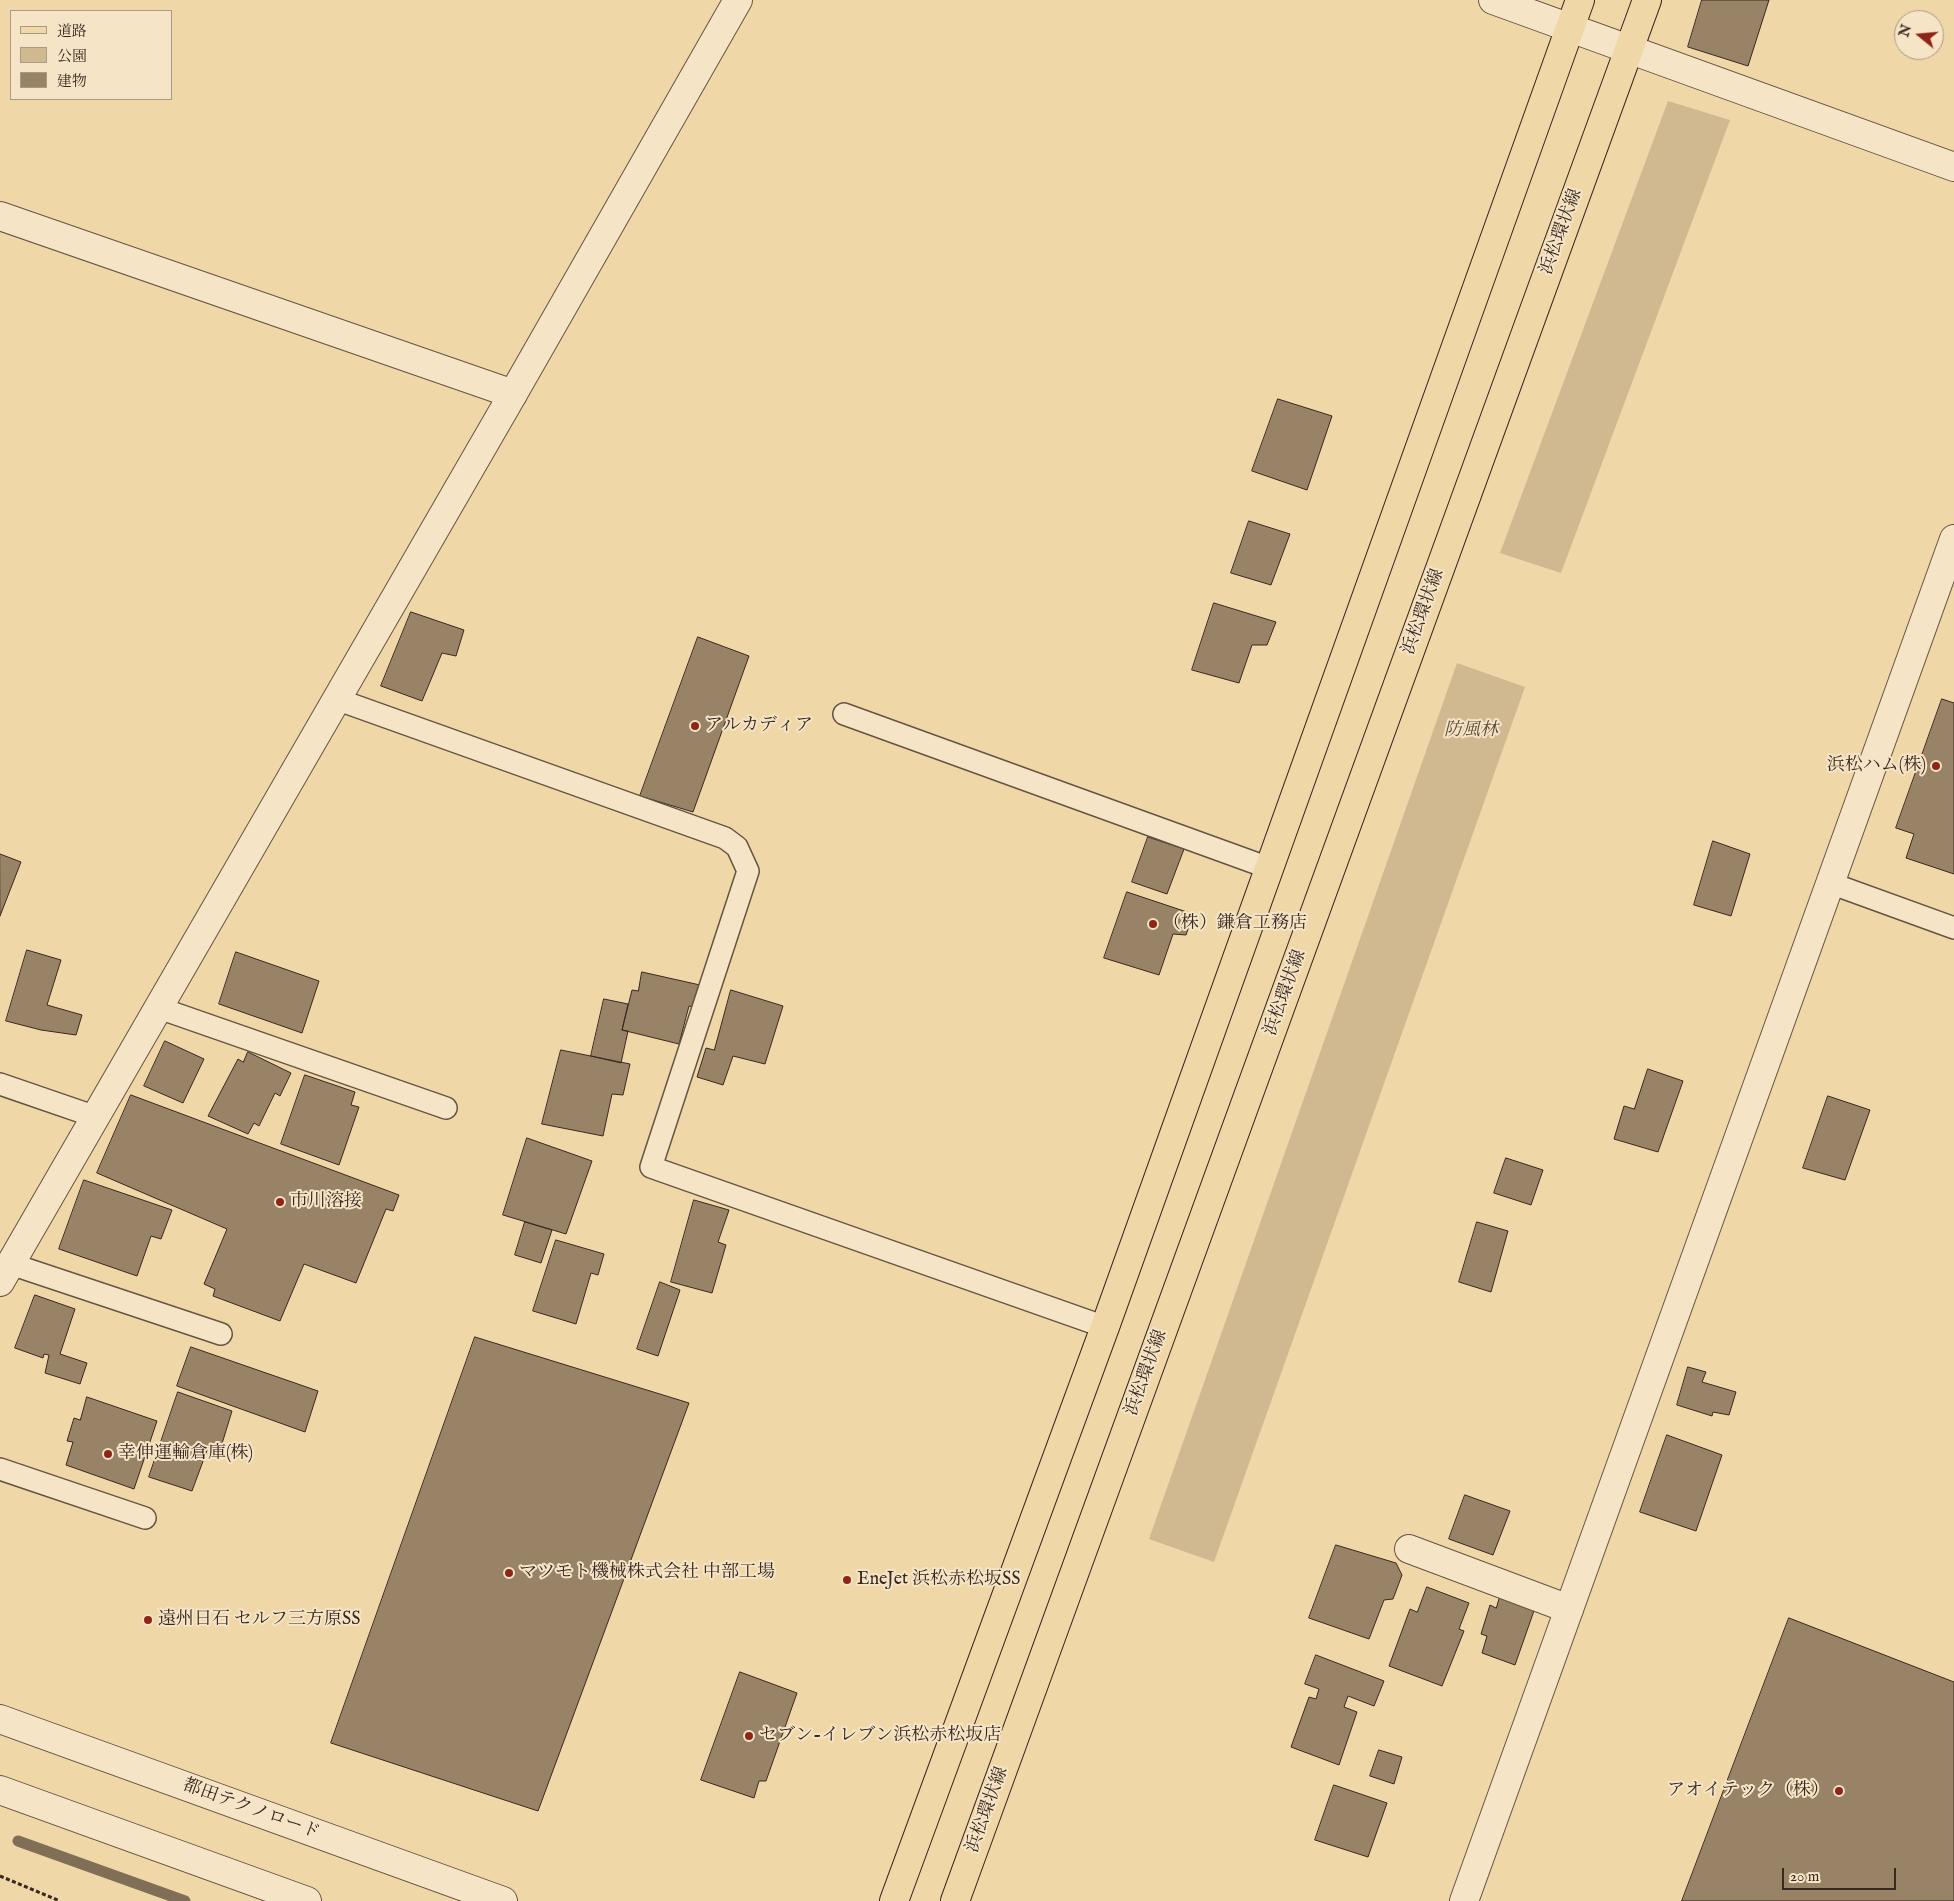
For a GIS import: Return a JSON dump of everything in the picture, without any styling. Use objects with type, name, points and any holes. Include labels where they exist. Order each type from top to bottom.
[{"type":"main road","points":[[894,1901],[1105,1327],[1580,0]]},
{"type":"main road","name":"浜松環状線","points":[[956,1901],[1647,0]]},
{"type":"street","points":[[5,1273],[513,394],[738,0]]},
{"type":"street","points":[[1493,0],[1954,167]]},
{"type":"street","points":[[0,216],[513,394]]},
{"type":"street","points":[[1464,1901],[1830,883],[1948,572],[1954,539]]},
{"type":"street","points":[[1409,1549],[1569,1610]]},
{"type":"street","name":"都田テクノロード","points":[[0,1719],[503,1901]]},
{"type":"street","points":[[0,1790],[307,1901]]},
{"type":"lane","points":[[336,699],[725,838],[736,848],[748,871],[651,1167],[1105,1327]]},
{"type":"lane","points":[[844,714],[1269,868]]},
{"type":"lane","points":[[1830,883],[1954,928]]},
{"type":"lane","points":[[159,1008],[446,1108]]},
{"type":"lane","points":[[0,1084],[96,1117]]},
{"type":"lane","points":[[5,1273],[221,1334]]},
{"type":"lane","points":[[0,1469],[145,1518]]},
{"type":"path","points":[[0,1876],[60,1901]]},
{"type":"green space","points":[[1668,101],[1730,120],[1561,573],[1500,553]]},
{"type":"green space","name":"防風林","points":[[1457,663],[1525,687],[1214,1562],[1149,1539]]},
{"type":"building","points":[[1702,0],[1769,0],[1748,66],[1688,47]]},
{"type":"building","points":[[1278,399],[1332,416],[1307,490],[1252,471]]},
{"type":"building","points":[[1249,521],[1290,534],[1271,585],[1231,573]]},
{"type":"building","points":[[1214,603],[1276,622],[1267,645],[1252,645],[1239,683],[1192,670]]},
{"type":"building","points":[[411,612],[464,630],[456,656],[442,653],[422,701],[381,686]]},
{"type":"building","name":"アルカディア","points":[[698,637],[749,656],[693,812],[640,796]]},
{"type":"building","name":"浜松ハム(株)","points":[[1942,699],[1954,703],[1954,874],[1906,858],[1914,834],[1896,828]]},
{"type":"building","points":[[1148,837],[1184,849],[1167,894],[1132,882]]},
{"type":"building","points":[[1713,841],[1750,854],[1731,916],[1694,905]]},
{"type":"building","points":[[0,854],[21,862],[0,916]]},
{"type":"building","name":"（株）鎌倉工務店","points":[[1127,892],[1193,914],[1186,935],[1173,934],[1159,975],[1104,958]]},
{"type":"building","points":[[27,950],[61,960],[47,1005],[82,1015],[76,1035],[41,1030],[6,1021]]},
{"type":"building","points":[[236,952],[319,981],[302,1033],[219,1004]]},
{"type":"building","points":[[642,972],[700,985],[694,1007],[689,1006],[679,1044],[622,1030],[632,990],[638,991]]},
{"type":"building","points":[[731,990],[783,1006],[765,1064],[733,1056],[723,1085],[697,1077],[706,1048],[714,1050]]},
{"type":"building","points":[[604,999],[628,1004],[622,1030],[628,1031],[621,1063],[591,1056]]},
{"type":"building","points":[[165,1041],[204,1059],[183,1103],[144,1086]]},
{"type":"building","points":[[561,1050],[630,1064],[623,1095],[612,1094],[603,1136],[542,1124]]},
{"type":"building","points":[[248,1052],[291,1073],[280,1096],[275,1093],[259,1126],[254,1123],[248,1134],[208,1116],[238,1059],[243,1062]]},
{"type":"building","points":[[1648,1069],[1683,1081],[1658,1152],[1614,1139],[1624,1106],[1634,1109]]},
{"type":"building","points":[[305,1075],[355,1092],[351,1105],[359,1107],[339,1165],[281,1144]]},
{"type":"building","name":"市川溶接","points":[[131,1095],[399,1195],[393,1211],[386,1209],[356,1283],[304,1264],[280,1321],[213,1296],[215,1289],[204,1284],[227,1229],[97,1173]]},
{"type":"building","points":[[1828,1096],[1870,1110],[1845,1180],[1803,1168]]},
{"type":"building","points":[[527,1138],[592,1161],[566,1234],[503,1215]]},
{"type":"building","points":[[1506,1158],[1543,1170],[1531,1205],[1494,1193]]},
{"type":"building","points":[[84,1180],[172,1210],[161,1239],[151,1236],[137,1276],[59,1249]]},
{"type":"building","points":[[694,1200],[729,1210],[718,1242],[726,1245],[712,1293],[671,1282]]},
{"type":"building","points":[[525,1222],[552,1230],[541,1263],[515,1255]]},
{"type":"building","points":[[1477,1222],[1508,1231],[1491,1292],[1459,1282]]},
{"type":"building","points":[[556,1240],[604,1254],[598,1275],[591,1273],[576,1324],[533,1311]]},
{"type":"building","points":[[660,1282],[680,1290],[658,1356],[637,1349]]},
{"type":"building","points":[[35,1295],[75,1309],[60,1354],[87,1363],[80,1384],[45,1373],[49,1355],[44,1354],[43,1358],[15,1348]]},
{"type":"building","name":"マツモト機械株式会社 中部工場","points":[[475,1337],[689,1403],[538,1811],[331,1743]]},
{"type":"building","points":[[191,1347],[318,1391],[305,1432],[177,1386]]},
{"type":"building","points":[[1688,1367],[1706,1372],[1702,1382],[1736,1392],[1729,1415],[1713,1412],[1712,1416],[1677,1405]]},
{"type":"building","points":[[178,1392],[232,1411],[221,1447],[209,1445],[192,1491],[149,1477]]},
{"type":"building","name":"幸伸運輸倉庫(株)","points":[[87,1397],[157,1421],[134,1489],[66,1465],[73,1442],[67,1441],[74,1418],[80,1420]]},
{"type":"building","points":[[1667,1435],[1722,1455],[1696,1531],[1640,1512]]},
{"type":"building","points":[[1465,1495],[1510,1511],[1493,1555],[1449,1539]]},
{"type":"building","points":[[1336,1545],[1396,1563],[1402,1575],[1393,1599],[1384,1600],[1369,1639],[1309,1618]]},
{"type":"building","points":[[1427,1587],[1469,1603],[1459,1629],[1464,1631],[1442,1686],[1389,1666],[1410,1609],[1417,1612]]},
{"type":"building","points":[[1501,1593],[1536,1605],[1515,1665],[1482,1653],[1487,1636],[1481,1634],[1490,1605],[1496,1608]]},
{"type":"building","name":"アオイテック（株）","points":[[1789,1618],[1954,1682],[1954,1901],[1682,1901]]},
{"type":"building","points":[[1316,1655],[1384,1681],[1374,1706],[1348,1696],[1344,1707],[1357,1712],[1339,1765],[1291,1747],[1309,1697],[1316,1699],[1319,1689],[1305,1684]]},
{"type":"building","name":"セブン-イレブン浜松赤松坂店","points":[[740,1672],[797,1693],[766,1781],[759,1781],[754,1798],[701,1780]]},
{"type":"building","points":[[1379,1750],[1402,1757],[1394,1784],[1370,1776]]},
{"type":"building","points":[[1334,1785],[1387,1803],[1368,1857],[1315,1840]]},
{"type":"waterway","points":[[18,1841],[185,1901]]},
{"type":"place","name":"アルカディア","points":[[695,726]]},
{"type":"place","name":"浜松ハム(株)","points":[[1936,766]]},
{"type":"place","name":"（株）鎌倉工務店","points":[[1153,924]]},
{"type":"place","name":"市川溶接","points":[[280,1202]]},
{"type":"place","name":"幸伸運輸倉庫(株)","points":[[108,1454]]},
{"type":"place","name":"マツモト機械株式会社 中部工場","points":[[509,1573]]},
{"type":"place","name":"EneJet 浜松赤松坂SS","points":[[847,1580]]},
{"type":"place","name":"遠州日石 セルフ三方原SS","points":[[148,1620]]},
{"type":"place","name":"セブン-イレブン浜松赤松坂店","points":[[749,1736]]},
{"type":"place","name":"アオイテック（株）","points":[[1839,1791]]}]
